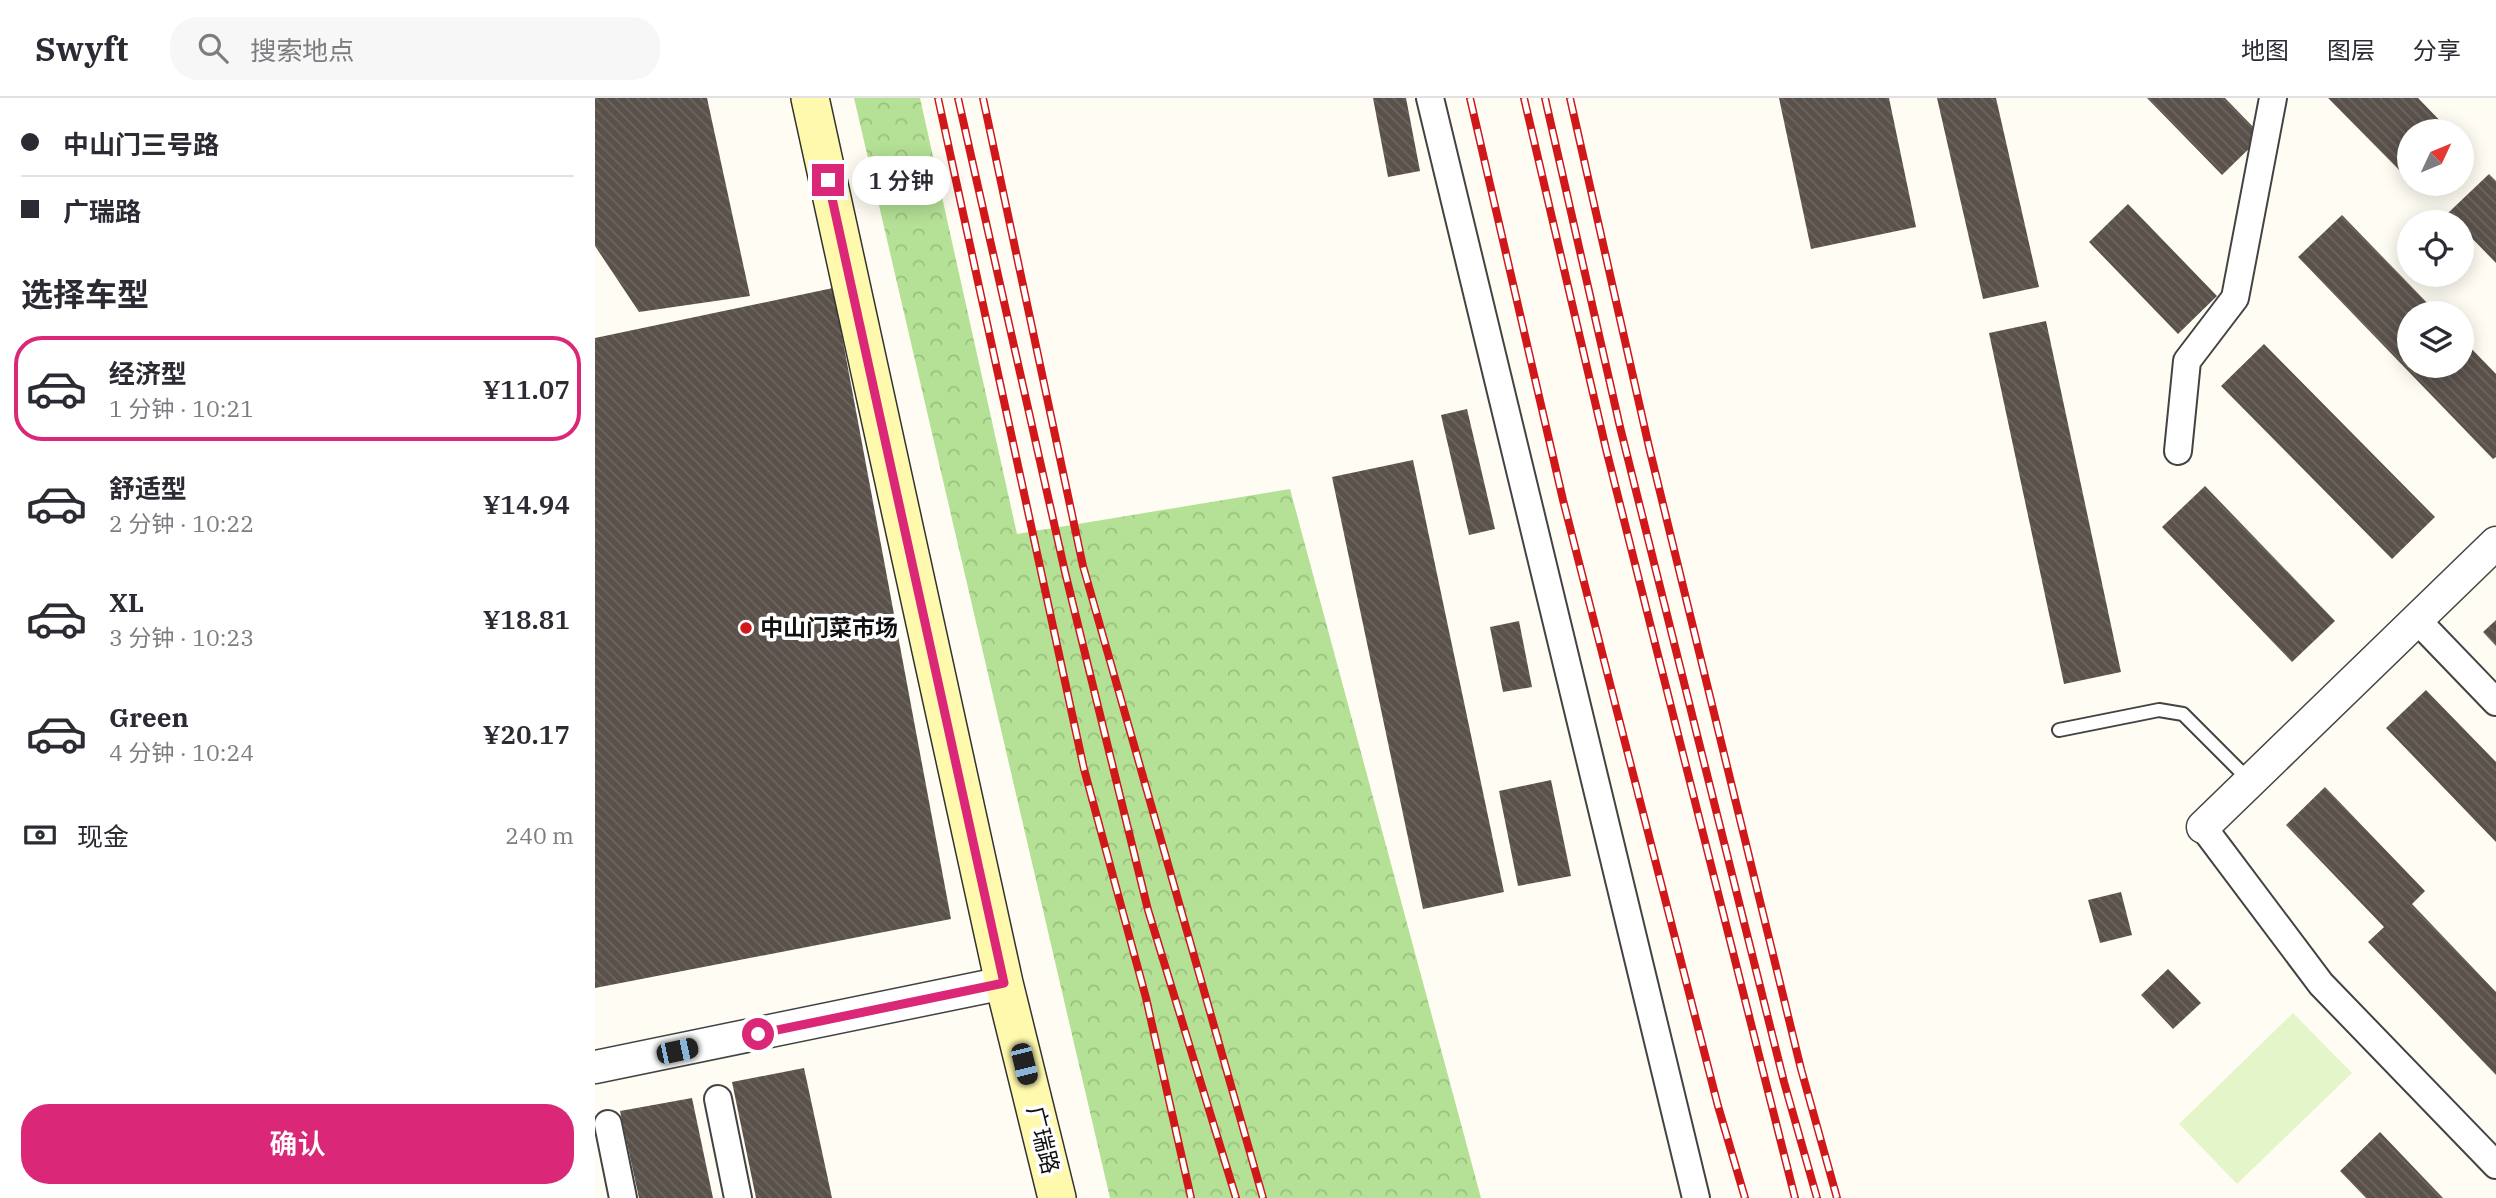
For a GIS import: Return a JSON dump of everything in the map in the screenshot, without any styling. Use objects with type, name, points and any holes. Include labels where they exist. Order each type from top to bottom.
[{"type":"main road","name":"广瑞路","points":[[810,98],[1004,983],[1057,1198]]},
{"type":"street","points":[[1430,98],[1696,1198]]},
{"type":"street","points":[[2178,451],[2187,360],[2235,298],[2273,98]]},
{"type":"street","points":[[2496,543],[2203,827],[2321,984],[2496,1165]]},
{"type":"street","points":[[2417,620],[2496,702]]},
{"type":"street","points":[[595,1067],[1004,983]]},
{"type":"street","points":[[718,1099],[738,1198]]},
{"type":"street","points":[[608,1124],[623,1198]]},
{"type":"lane","points":[[2059,730],[2159,710],[2183,714],[2250,781]]},
{"type":"green space","points":[[854,98],[920,98],[1017,534],[1290,489],[1481,1198],[1110,1198]]},
{"type":"green space","points":[[2293,1013],[2352,1073],[2237,1184],[2179,1124]]},
{"type":"building","points":[[595,98],[707,98],[750,296],[639,312],[595,246]]},
{"type":"building","points":[[1373,98],[1406,98],[1420,171],[1388,177]]},
{"type":"building","points":[[1779,98],[1889,98],[1916,227],[1811,249]]},
{"type":"building","points":[[1937,98],[1996,98],[2039,287],[1983,299]]},
{"type":"building","points":[[2147,98],[2225,98],[2262,136],[2222,175]]},
{"type":"building","points":[[2328,98],[2418,98],[2438,119],[2397,119],[2397,168]]},
{"type":"building","points":[[2489,174],[2496,181],[2496,263],[2474,240],[2474,210],[2451,210],[2466,196],[2475,196],[2475,187]]},
{"type":"building","points":[[2128,204],[2217,296],[2178,334],[2089,242]]},
{"type":"building","points":[[2342,215],[2397,272],[2397,287],[2412,287],[2425,301],[2397,301],[2397,360],[2298,257]]},
{"type":"building","name":"中山门菜市场","points":[[833,288],[951,919],[595,988],[595,338]]},
{"type":"building","points":[[2046,321],[2121,672],[2064,684],[1989,333]]},
{"type":"building","points":[[2264,344],[2435,517],[2392,559],[2221,386]]},
{"type":"building","points":[[2474,351],[2496,374],[2496,457],[2493,459],[2415,378],[2474,378]]},
{"type":"building","points":[[1467,409],[1495,529],[1469,535],[1441,415]]},
{"type":"building","points":[[1413,460],[1504,892],[1423,909],[1332,477]]},
{"type":"building","points":[[2205,486],[2335,621],[2292,662],[2162,527]]},
{"type":"building","points":[[2496,620],[2496,646],[2483,632]]},
{"type":"building","points":[[1519,621],[1532,687],[1503,692],[1490,627]]},
{"type":"building","points":[[2426,690],[2496,762],[2496,842],[2386,728]]},
{"type":"building","points":[[1551,780],[1571,876],[1518,886],[1499,791]]},
{"type":"building","points":[[2325,787],[2425,891],[2412,904],[2496,992],[2496,1075],[2368,942],[2384,927],[2286,825]]},
{"type":"building","points":[[2121,892],[2132,935],[2100,943],[2088,900]]},
{"type":"building","points":[[2168,969],[2201,1003],[2173,1029],[2141,995]]},
{"type":"building","points":[[804,1068],[832,1198],[756,1198],[732,1082]]},
{"type":"building","points":[[692,1098],[713,1198],[639,1198],[620,1111]]},
{"type":"building","points":[[2380,1132],[2443,1198],[2366,1198],[2340,1171]]},
{"type":"railway","points":[[938,98],[1084,769],[1146,998],[1191,1198]]},
{"type":"railway","points":[[958,98],[1065,572],[1148,910],[1236,1198]]},
{"type":"railway","points":[[983,98],[1083,566],[1263,1198]]},
{"type":"railway","points":[[1470,98],[1563,500],[1718,1106],[1745,1198]]},
{"type":"railway","points":[[1524,98],[1606,449],[1795,1198]]},
{"type":"railway","points":[[1545,98],[1620,427],[1784,1082],[1817,1198]]},
{"type":"railway","points":[[1570,98],[1649,447],[1801,1069],[1837,1198]]},
{"type":"place","name":"中山门菜市场","points":[[746,628]]},
{"type":"route","points":[[758,1034],[1004,983],[828,180]]}]
